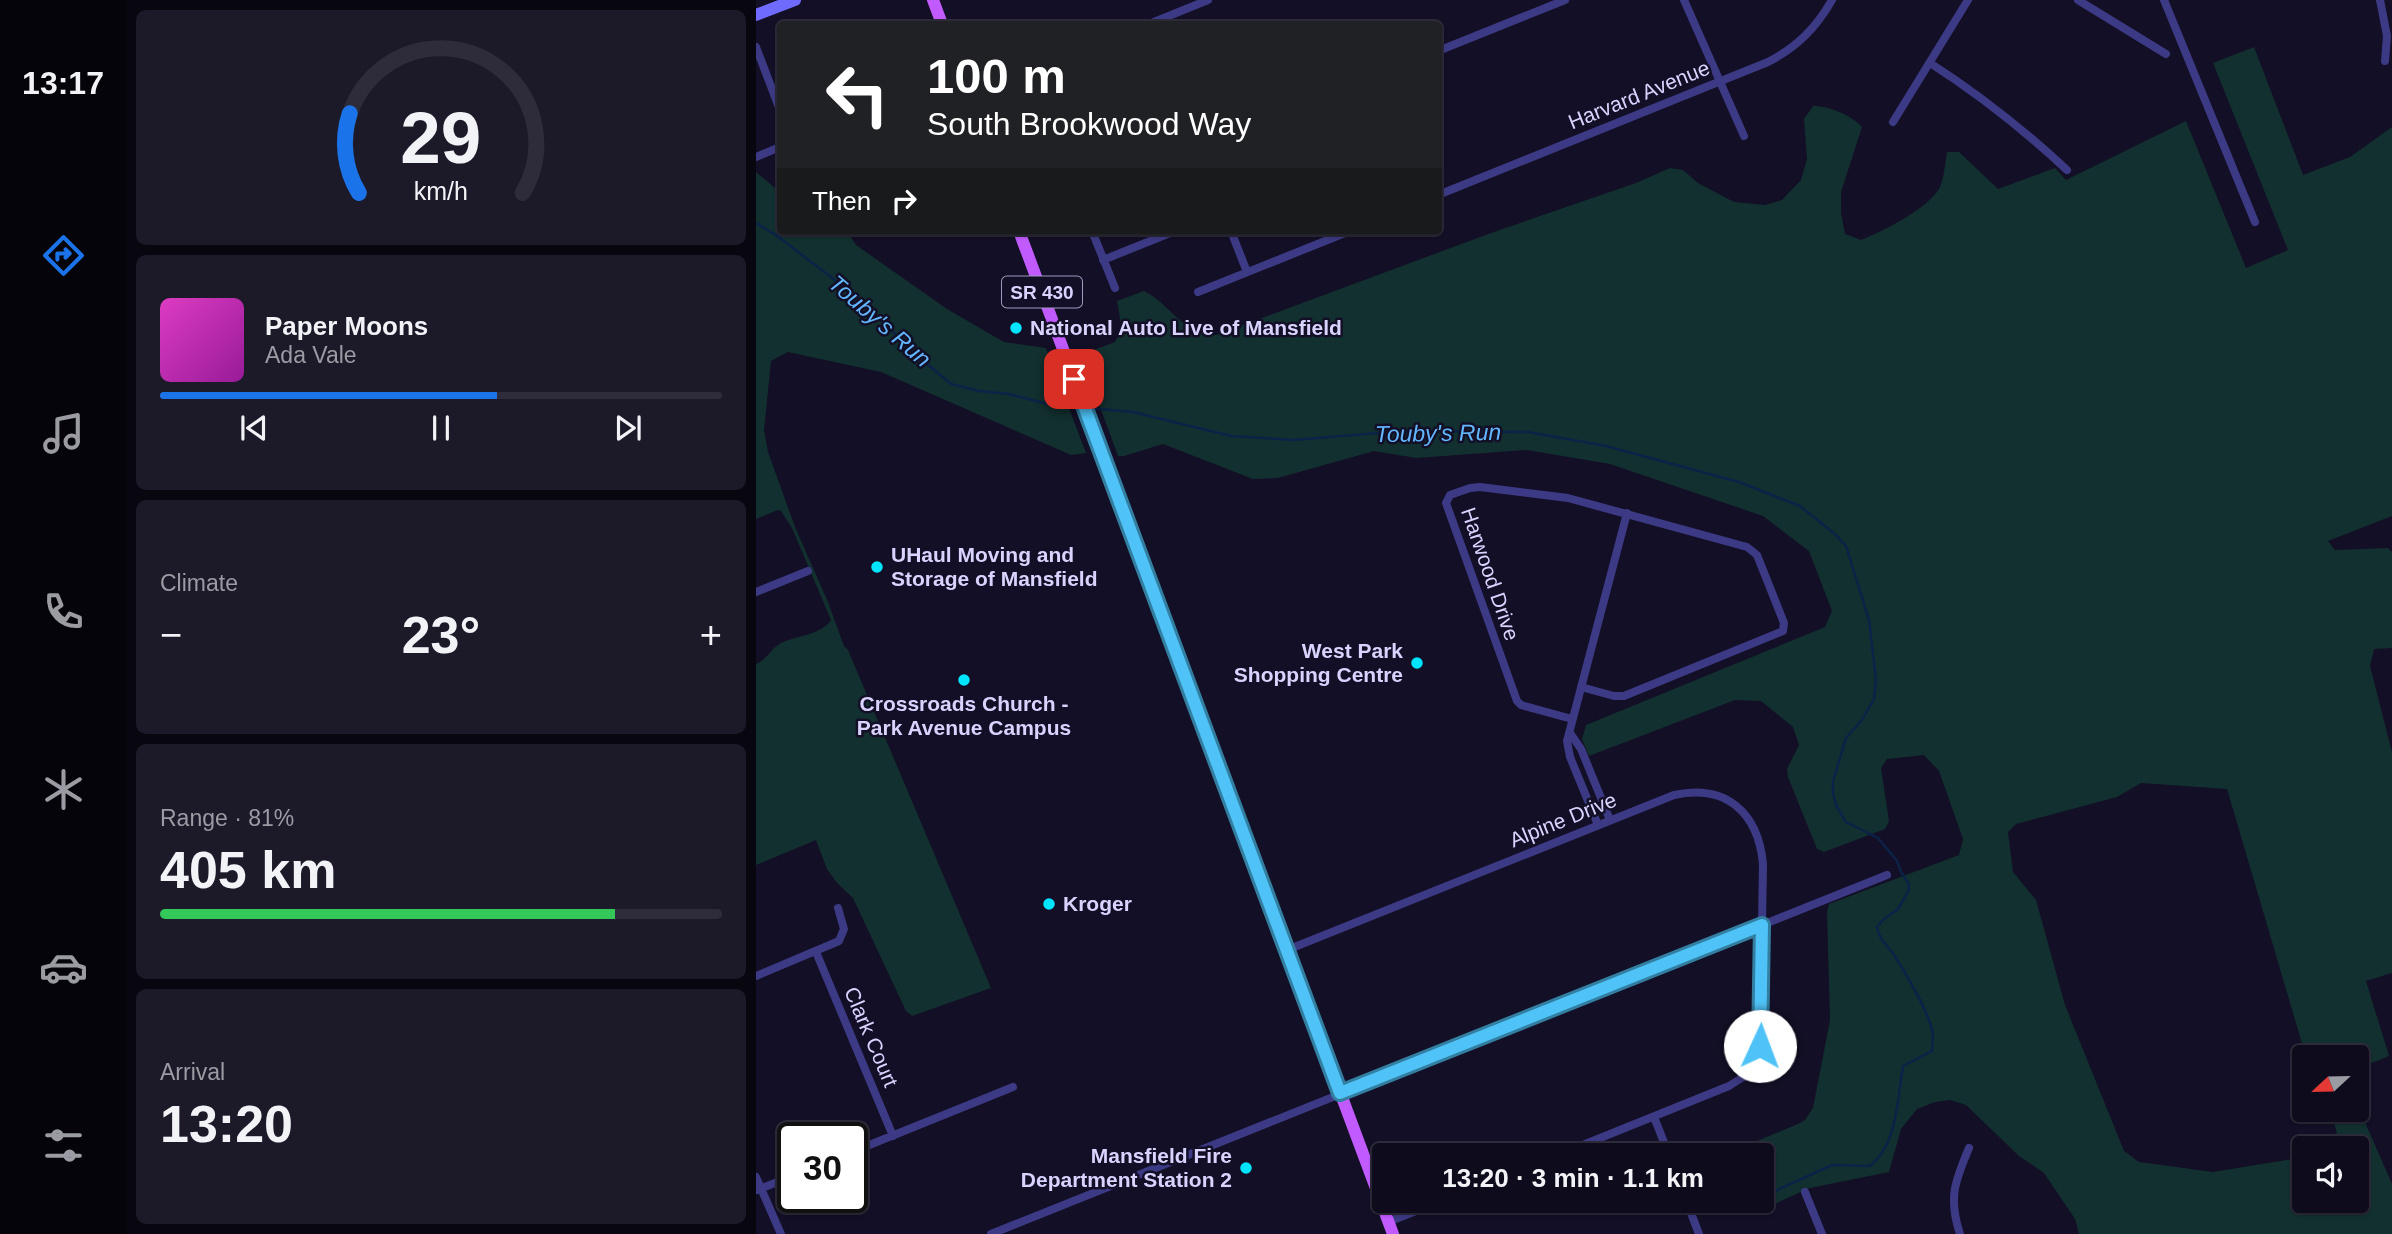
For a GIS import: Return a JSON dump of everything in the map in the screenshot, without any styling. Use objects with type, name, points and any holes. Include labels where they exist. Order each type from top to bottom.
[{"type":"main road","points":[[756,15],[795,0]]},
{"type":"main road","points":[[933,0],[941,21]]},
{"type":"main road","name":"SR 430","points":[[1020,235],[1391,1228]]},
{"type":"street","points":[[1156,21],[1208,0]]},
{"type":"street","points":[[1442,49],[1565,0]]},
{"type":"street","points":[[1684,0],[1744,136]]},
{"type":"street","name":"Harvard Avenue","points":[[1442,193],[1769,62],[1790,50],[1812,30],[1832,0]]},
{"type":"street","points":[[1893,122],[1968,0]]},
{"type":"street","points":[[2078,0],[2166,54]]},
{"type":"street","points":[[2164,0],[2255,222]]},
{"type":"street","points":[[2380,0],[2387,36],[2385,61]]},
{"type":"street","points":[[756,47],[777,102]]},
{"type":"street","points":[[1930,63],[2005,114],[2067,170]]},
{"type":"street","points":[[756,157],[777,148]]},
{"type":"street","points":[[1094,235],[1115,288]]},
{"type":"street","points":[[1103,260],[1165,235]]},
{"type":"street","points":[[1233,235],[1247,272]]},
{"type":"street","points":[[1198,292],[1340,235]]},
{"type":"street","name":"Harwood Drive","points":[[1572,719],[1521,705],[1517,701],[1446,503],[1447,498],[1470,488],[1480,487],[1555,496],[1627,513],[1753,550],[1784,628],[1779,634],[1624,696],[1581,687]]},
{"type":"street","points":[[1598,825],[1570,757],[1567,741],[1627,513]]},
{"type":"street","points":[[756,593],[808,571]]},
{"type":"street","points":[[1570,733],[1581,750],[1610,820]]},
{"type":"street","name":"Alpine Drive","points":[[1287,950],[1683,793],[1703,792],[1732,803],[1751,822],[1762,851],[1762,1031],[1755,1064],[1744,1078],[1735,1083],[1588,1143]]},
{"type":"street","points":[[991,1234],[1887,875]]},
{"type":"street","points":[[756,976],[839,941],[843,933],[843,923],[838,908]]},
{"type":"street","name":"Clark Court","points":[[816,952],[893,1136]]},
{"type":"street","points":[[868,1146],[1013,1087]]},
{"type":"street","points":[[1654,1117],[1664,1143]]},
{"type":"street","points":[[1960,1234],[1952,1199],[1969,1148]]},
{"type":"street","points":[[756,1177],[780,1234]]},
{"type":"street","points":[[759,1189],[777,1182]]},
{"type":"street","points":[[1805,1192],[1822,1234]]},
{"type":"street","points":[[1391,1228],[1419,1213]]},
{"type":"street","points":[[1691,1213],[1699,1234]]},
{"type":"green space","points":[[2254,47],[2303,175],[2350,157],[2392,127],[2392,516],[2328,541],[2335,550],[2388,548],[2392,552],[2392,648],[2374,649],[2370,666],[2392,752],[2392,973],[2366,981],[2389,1056],[2370,1064],[2370,1045],[2302,1045],[2227,789],[2141,783],[2117,797],[2016,824],[2008,832],[2013,872],[2036,900],[2065,1005],[2124,1151],[2139,1162],[2213,1172],[2292,1159],[2292,1213],[2369,1213],[2369,1136],[2338,1136],[2334,1122],[2365,1122],[2392,1184],[2392,1234],[2079,1234],[2075,1219],[2044,1173],[2019,1156],[1966,1105],[1950,1100],[1917,1109],[1901,1129],[1889,1172],[1810,1188],[1774,1204],[1774,1143],[1752,1143],[1805,1120],[1813,1108],[1830,1020],[1829,904],[1959,855],[1963,839],[1939,771],[1924,755],[1887,759],[1881,768],[1889,821],[1885,829],[1824,852],[1817,849],[1788,777],[1787,769],[1799,745],[1793,727],[1761,701],[1735,700],[1589,756],[1582,739],[1586,725],[1825,627],[1832,611],[1809,551],[1763,516],[1610,464],[1527,450],[1416,458],[1374,451],[1278,478],[1253,479],[1163,444],[1118,456],[1080,352],[1086,353],[1115,342],[1122,329],[1117,301],[1144,291],[1193,329],[1216,335],[1491,233],[1636,183],[1670,168],[1683,170],[1698,183],[1734,202],[1765,205],[1782,200],[1801,180],[1807,159],[1804,119],[1813,106],[1839,112],[1862,127],[1841,192],[1845,234],[1861,240],[1903,219],[1933,197],[1942,181],[1947,152],[1959,152],[1998,189],[2055,168],[2066,180],[2186,121],[2246,268],[2288,250],[2213,63]]},
{"type":"green space","points":[[756,172],[777,189],[777,235],[850,235],[856,245],[947,309],[1004,342],[1046,348],[1086,453],[1071,455],[881,372],[788,352],[771,361],[764,430],[768,452],[795,527],[844,646],[991,988],[912,1016],[906,1011],[853,898],[827,869],[816,840],[756,865],[756,664],[781,643],[815,632],[831,620],[792,528],[781,511],[756,519]]},
{"type":"waterway","name":"Touby's Run","points":[[756,223],[776,235],[853,294],[951,384],[979,391],[1009,394],[1055,406],[1079,408]]},
{"type":"waterway","name":"Touby's Run","points":[[1089,408],[1133,412],[1231,436],[1294,440],[1402,431],[1528,432],[1606,446],[1739,482],[1800,506],[1846,546],[1869,620],[1876,680],[1874,699],[1862,720],[1846,738],[1833,781],[1833,793],[1836,805],[1846,822],[1878,838],[1897,861],[1909,884],[1908,892],[1898,909],[1877,927],[1881,939],[1899,963],[1925,1011],[1933,1032],[1932,1051],[1903,1066],[1891,1133],[1886,1146],[1870,1166],[1832,1165],[1774,1192]]},
{"type":"place","name":"National Auto Live of Mansfield","points":[[1016,328]]},
{"type":"place","name":"UHaul Moving and Storage of Mansfield","points":[[877,567]]},
{"type":"place","name":"West Park Shopping Centre","points":[[1417,663]]},
{"type":"place","name":"Crossroads Church - Park Avenue Campus","points":[[964,680]]},
{"type":"place","name":"Kroger","points":[[1049,904]]},
{"type":"place","name":"Mansfield Fire Department Station 2","points":[[1246,1168]]},
{"type":"route","points":[[1074,379],[1340,1093],[1762,925],[1760,1046]]}]
